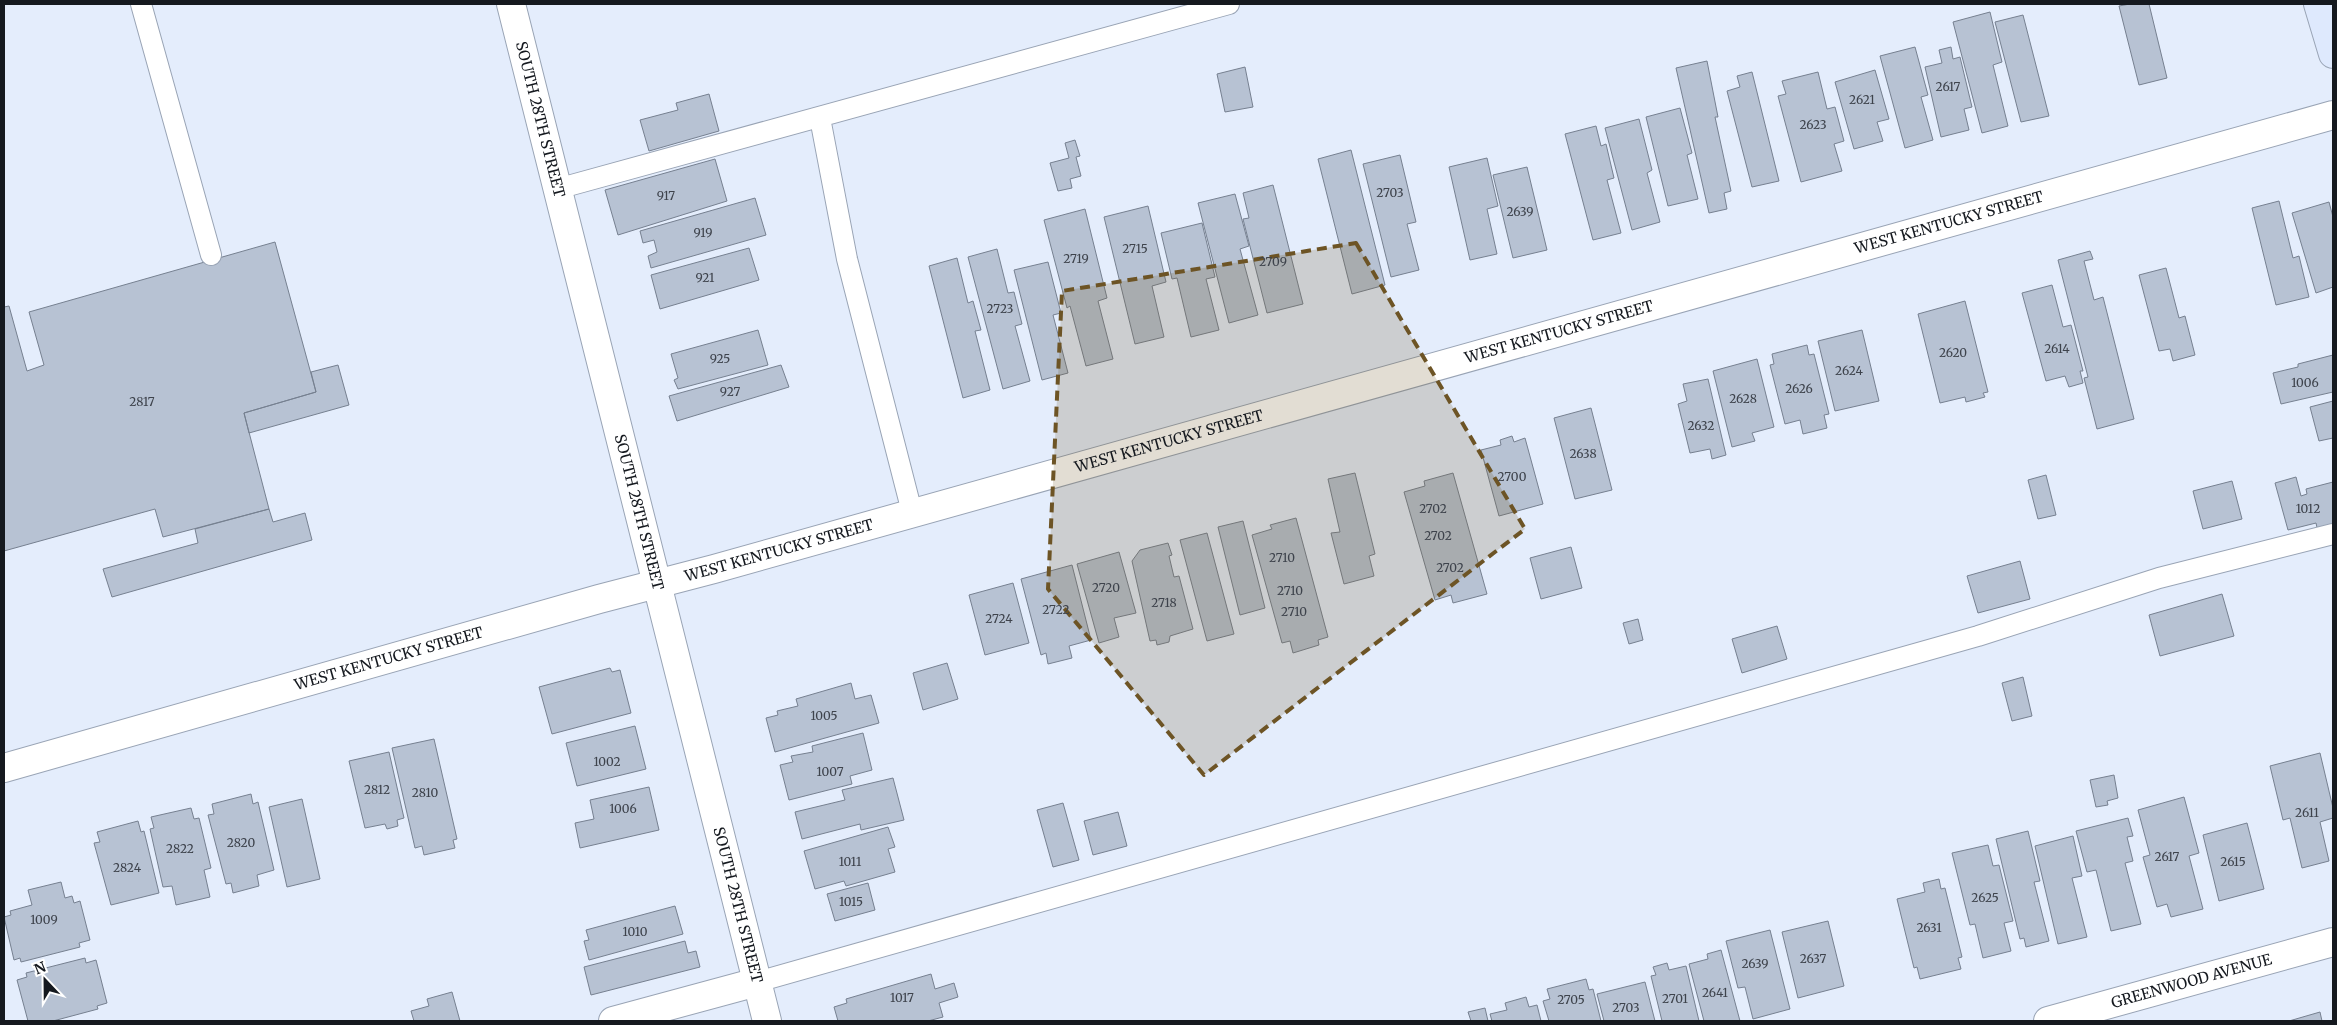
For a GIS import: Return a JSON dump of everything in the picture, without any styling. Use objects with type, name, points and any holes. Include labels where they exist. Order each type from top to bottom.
[{"type":"street","name":"SOUTH 28TH STREET","points":[[510,4],[767,1021]]},
{"type":"street","points":[[2318,4],[2333,54]]},
{"type":"street","name":"WEST KENTUCKY STREET","points":[[4,768],[599,599],[2333,115]]},
{"type":"street","name":"GREENWOOD AVENUE","points":[[2048,1021],[2333,942]]},
{"type":"street","points":[[613,1021],[757,982]]},
{"type":"lane","points":[[141,4],[210,255]]},
{"type":"lane","points":[[557,189],[1229,4]]},
{"type":"lane","points":[[820,118],[847,260],[912,512]]},
{"type":"lane","points":[[757,982],[1978,636],[2159,578],[2333,534]]},
{"type":"highlighted area","points":[[1356,243],[1525,529],[1204,775],[1048,589],[1062,291]]},
{"type":"building","points":[[2149,4],[2167,78],[2139,85],[2119,6]]},
{"type":"building","points":[[1990,12],[2002,62],[1993,65],[2008,126],[1982,133],[1953,22]]},
{"type":"building","points":[[2023,15],[2049,116],[2021,122],[1995,22]]},
{"type":"building","points":[[1915,47],[1928,95],[1921,97],[1933,140],[1905,148],[1880,56]]},
{"type":"building","points":[[1951,47],[1953,59],[1960,57],[1972,107],[1964,109],[1969,130],[1941,137],[1925,67],[1942,63],[1939,50]]},
{"type":"building","points":[[1707,61],[1718,117],[1715,117],[1731,191],[1724,193],[1727,209],[1709,213],[1676,68]]},
{"type":"building","points":[[1245,67],[1253,107],[1225,112],[1217,74]]},
{"type":"building","points":[[1875,70],[1889,119],[1877,122],[1883,141],[1854,149],[1835,82]]},
{"type":"building","points":[[1752,72],[1779,181],[1752,187],[1727,91],[1740,87],[1737,76]]},
{"type":"building","points":[[1818,72],[1827,109],[1835,107],[1844,141],[1834,144],[1842,171],[1801,182],[1778,96],[1786,94],[1782,81]]},
{"type":"building","points":[[709,94],[719,131],[649,151],[640,120],[678,110],[676,103]]},
{"type":"building","points":[[1680,108],[1692,153],[1687,155],[1698,199],[1668,206],[1646,117]]},
{"type":"building","points":[[1639,119],[1652,170],[1647,173],[1660,222],[1632,230],[1605,128]]},
{"type":"building","points":[[1596,126],[1601,146],[1606,144],[1614,178],[1607,180],[1621,233],[1593,240],[1565,134]]},
{"type":"building","points":[[1075,140],[1080,156],[1076,157],[1081,176],[1070,179],[1072,188],[1058,191],[1050,163],[1069,158],[1065,143]]},
{"type":"building","points":[[1351,150],[1385,285],[1352,294],[1318,159]]},
{"type":"building","points":[[1400,155],[1416,222],[1407,224],[1419,270],[1391,277],[1363,164]]},
{"type":"building","points":[[1487,158],[1498,206],[1487,209],[1497,254],[1470,260],[1449,167]]},
{"type":"building","points":[[715,159],[727,201],[618,235],[605,190]]},
{"type":"building","points":[[1527,167],[1547,250],[1513,258],[1493,175]]},
{"type":"building","points":[[1273,185],[1303,304],[1267,313],[1243,219],[1249,218],[1243,193]]},
{"type":"building","points":[[1235,194],[1249,246],[1240,249],[1258,315],[1229,323],[1198,203]]},
{"type":"building","points":[[755,198],[766,235],[651,268],[648,256],[657,252],[654,240],[643,243],[640,231]]},
{"type":"building","points":[[2279,201],[2293,258],[2299,256],[2309,297],[2276,305],[2252,208]]},
{"type":"building","points":[[2329,202],[2333,217],[2333,287],[2316,293],[2292,213]]},
{"type":"building","points":[[1148,206],[1166,282],[1152,286],[1164,337],[1135,344],[1104,217]]},
{"type":"building","points":[[1085,209],[1107,298],[1098,301],[1113,359],[1086,366],[1070,306],[1067,308],[1044,220]]},
{"type":"building","points":[[1202,223],[1215,277],[1206,279],[1219,330],[1191,337],[1177,278],[1172,279],[1161,233]]},
{"type":"building","points":[[275,242],[316,392],[244,413],[269,509],[163,537],[155,509],[4,551],[4,307],[9,306],[27,371],[44,365],[29,312]]},
{"type":"building","points":[[749,248],[759,280],[660,309],[651,275]]},
{"type":"building","points":[[997,249],[1008,293],[1014,292],[1022,324],[1015,326],[1030,381],[1003,389],[968,257]]},
{"type":"building","points":[[2090,251],[2093,259],[2084,261],[2094,300],[2103,297],[2134,419],[2097,429],[2084,378],[2088,377],[2058,260]]},
{"type":"building","points":[[957,258],[968,303],[973,301],[981,330],[975,331],[990,390],[963,398],[929,266]]},
{"type":"building","points":[[1048,262],[1061,313],[1053,315],[1068,373],[1042,380],[1014,270]]},
{"type":"building","points":[[2166,268],[2179,318],[2185,316],[2195,355],[2173,361],[2170,349],[2159,351],[2139,275]]},
{"type":"building","points":[[2052,285],[2063,327],[2071,325],[2083,371],[2080,371],[2083,383],[2069,387],[2065,376],[2046,381],[2022,293]]},
{"type":"building","points":[[1965,301],[1988,392],[1983,393],[1985,397],[1966,402],[1965,397],[1940,403],[1918,314]]},
{"type":"building","points":[[758,330],[768,365],[678,389],[674,380],[678,378],[671,354]]},
{"type":"building","points":[[1862,330],[1879,401],[1835,411],[1818,341]]},
{"type":"building","points":[[1807,345],[1809,355],[1814,354],[1829,414],[1824,415],[1827,428],[1803,434],[1800,420],[1785,424],[1770,365],[1774,364],[1772,354]]},
{"type":"building","points":[[2333,355],[2333,392],[2281,404],[2273,373]]},
{"type":"building","points":[[1757,359],[1774,427],[1752,433],[1755,441],[1732,447],[1713,371]]},
{"type":"building","points":[[338,365],[349,405],[249,433],[244,413],[316,392],[311,372]]},
{"type":"building","points":[[781,365],[789,387],[677,421],[669,396]]},
{"type":"building","points":[[1708,379],[1726,455],[1712,459],[1710,449],[1690,453],[1678,404],[1687,401],[1683,384]]},
{"type":"building","points":[[2333,401],[2333,438],[2319,441],[2310,407]]},
{"type":"building","points":[[1591,408],[1612,490],[1575,499],[1554,418]]},
{"type":"building","points":[[1512,436],[1514,442],[1525,438],[1543,504],[1499,516],[1481,450],[1501,445],[1500,440]]},
{"type":"building","points":[[1355,473],[1375,554],[1369,556],[1374,576],[1344,584],[1331,533],[1340,532],[1328,479]]},
{"type":"building","points":[[1453,473],[1487,594],[1453,603],[1451,595],[1435,600],[1404,492],[1425,486],[1424,481]]},
{"type":"building","points":[[2046,475],[2056,515],[2038,519],[2028,480]]},
{"type":"building","points":[[2296,477],[2301,496],[2307,494],[2306,489],[2333,482],[2333,529],[2318,532],[2316,523],[2288,530],[2275,483]]},
{"type":"building","points":[[2232,481],[2242,519],[2203,529],[2193,491]]},
{"type":"building","points":[[269,509],[273,522],[305,513],[312,540],[112,597],[103,569],[198,543],[195,529]]},
{"type":"building","points":[[1296,518],[1328,637],[1318,640],[1319,645],[1293,653],[1290,641],[1282,643],[1252,535],[1272,529],[1270,525]]},
{"type":"building","points":[[1243,521],[1265,608],[1240,615],[1218,527]]},
{"type":"building","points":[[1207,533],[1234,634],[1207,641],[1180,540]]},
{"type":"building","points":[[1168,543],[1172,555],[1169,556],[1174,577],[1179,576],[1193,629],[1170,636],[1169,642],[1157,645],[1156,640],[1150,641],[1132,561],[1140,550]]},
{"type":"building","points":[[1571,547],[1582,588],[1541,599],[1530,558]]},
{"type":"building","points":[[1119,552],[1136,613],[1114,618],[1119,637],[1099,643],[1077,564]]},
{"type":"building","points":[[2020,561],[2030,599],[1978,613],[1967,576]]},
{"type":"building","points":[[1072,565],[1091,640],[1069,646],[1072,658],[1048,664],[1046,653],[1041,655],[1021,579]]},
{"type":"building","points":[[1013,583],[1029,643],[985,655],[969,595]]},
{"type":"building","points":[[2222,594],[2234,636],[2160,656],[2149,615]]},
{"type":"building","points":[[1638,619],[1643,640],[1629,644],[1623,623]]},
{"type":"building","points":[[1777,626],[1787,659],[1742,673],[1732,639]]},
{"type":"building","points":[[947,663],[958,699],[923,710],[913,673]]},
{"type":"building","points":[[610,668],[612,672],[620,670],[631,713],[552,734],[539,687]]},
{"type":"building","points":[[2023,677],[2032,716],[2012,721],[2002,683]]},
{"type":"building","points":[[851,683],[855,699],[871,695],[879,723],[775,752],[766,718],[778,715],[777,711],[798,706],[796,699]]},
{"type":"building","points":[[635,726],[646,769],[577,786],[566,743]]},
{"type":"building","points":[[863,733],[872,770],[850,776],[852,784],[789,800],[780,765],[793,762],[791,756],[813,752],[812,746]]},
{"type":"building","points":[[434,739],[457,839],[453,840],[455,848],[424,855],[422,846],[415,848],[392,748]]},
{"type":"building","points":[[389,752],[404,818],[397,820],[398,826],[387,829],[385,824],[365,828],[349,761]]},
{"type":"building","points":[[2320,753],[2333,808],[2333,818],[2320,822],[2329,861],[2302,868],[2290,818],[2283,820],[2270,766]]},
{"type":"building","points":[[2114,775],[2118,798],[2107,801],[2108,805],[2096,807],[2090,780]]},
{"type":"building","points":[[893,778],[904,820],[861,830],[860,824],[802,839],[795,812],[845,800],[842,790]]},
{"type":"building","points":[[649,787],[659,830],[580,848],[575,823],[594,819],[590,800]]},
{"type":"building","points":[[251,794],[253,804],[258,802],[274,870],[257,875],[259,886],[233,893],[231,883],[226,884],[208,815],[214,814],[212,804]]},
{"type":"building","points":[[2184,797],[2199,853],[2189,856],[2203,909],[2171,917],[2167,904],[2157,907],[2143,857],[2150,855],[2138,810]]},
{"type":"building","points":[[302,799],[320,879],[287,887],[269,807]]},
{"type":"building","points":[[1063,803],[1079,860],[1053,867],[1037,810]]},
{"type":"building","points":[[191,808],[194,819],[199,818],[211,868],[204,870],[210,897],[176,905],[172,886],[163,887],[150,829],[154,828],[151,817]]},
{"type":"building","points":[[1118,812],[1127,846],[1093,855],[1084,821]]},
{"type":"building","points":[[2128,818],[2133,836],[2127,837],[2133,861],[2125,863],[2141,924],[2111,931],[2096,870],[2087,872],[2076,831]]},
{"type":"building","points":[[138,821],[141,832],[144,831],[159,893],[111,905],[94,843],[100,842],[97,832]]},
{"type":"building","points":[[2247,823],[2264,889],[2219,901],[2203,835]]},
{"type":"building","points":[[888,827],[895,847],[888,849],[895,872],[846,886],[844,881],[815,889],[804,851]]},
{"type":"building","points":[[2028,831],[2040,881],[2034,882],[2049,941],[2026,947],[2024,938],[2020,939],[1996,839]]},
{"type":"building","points":[[2073,836],[2082,876],[2072,878],[2087,937],[2058,944],[2035,846]]},
{"type":"building","points":[[1988,845],[1993,866],[1999,865],[2013,921],[2004,923],[2011,951],[1983,958],[1975,924],[1970,925],[1952,853]]},
{"type":"building","points":[[1939,879],[1941,889],[1945,888],[1962,957],[1958,958],[1961,969],[1920,979],[1917,967],[1914,968],[1897,899],[1925,892],[1923,883]]},
{"type":"building","points":[[61,882],[65,898],[72,896],[74,903],[80,901],[90,940],[79,943],[80,947],[21,962],[20,958],[14,960],[4,917],[11,915],[10,911],[32,905],[28,890]]},
{"type":"building","points":[[868,883],[875,910],[835,921],[827,894]]},
{"type":"building","points":[[675,906],[683,934],[589,960],[584,941],[589,940],[586,930]]},
{"type":"building","points":[[1828,921],[1844,986],[1798,998],[1782,932]]},
{"type":"building","points":[[1770,930],[1790,1009],[1753,1019],[1745,987],[1738,988],[1726,941]]},
{"type":"building","points":[[685,941],[688,953],[696,951],[700,967],[591,995],[584,967]]},
{"type":"building","points":[[1721,950],[1740,1021],[1704,1021],[1689,964],[1708,959],[1707,954]]},
{"type":"building","points":[[85,958],[86,963],[96,960],[107,1003],[97,1006],[98,1009],[53,1021],[28,1021],[17,980],[27,977],[26,973]]},
{"type":"building","points":[[1667,963],[1669,970],[1686,966],[1699,1021],[1662,1021],[1651,976],[1656,975],[1653,967]]},
{"type":"building","points":[[931,974],[935,989],[954,983],[958,997],[939,1003],[943,1017],[928,1021],[838,1021],[834,1007],[847,1003],[846,999]]},
{"type":"building","points":[[1586,979],[1589,990],[1593,989],[1601,1021],[1549,1021],[1543,1001],[1550,999],[1547,989]]},
{"type":"building","points":[[1645,982],[1655,1021],[1604,1021],[1597,994]]},
{"type":"building","points":[[452,992],[460,1021],[414,1021],[411,1011],[429,1006],[427,999]]},
{"type":"building","points":[[1526,997],[1529,1007],[1537,1005],[1541,1021],[1492,1021],[1490,1014],[1507,1010],[1505,1003]]},
{"type":"building","points":[[1485,1008],[1488,1021],[1471,1021],[1468,1012]]},
{"type":"building","points":[[2320,1012],[2322,1021],[2289,1021]]}]
